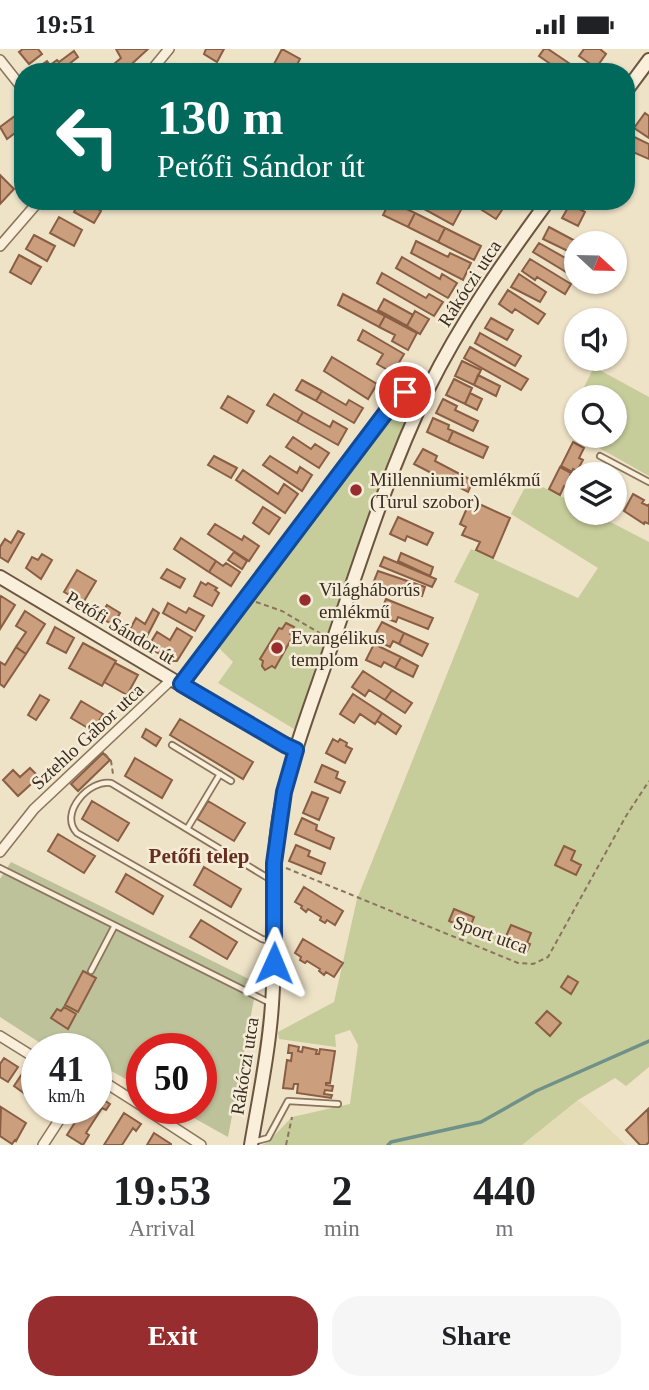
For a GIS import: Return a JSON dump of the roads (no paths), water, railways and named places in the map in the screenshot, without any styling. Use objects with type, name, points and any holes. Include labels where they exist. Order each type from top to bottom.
[{"type":"main road","points":[[635,79],[649,60]]},
{"type":"main road","name":"Rákóczi utca","points":[[251,1144],[272,1005],[275,942],[274,863],[284,792],[296,750],[398,458],[428,389],[453,341],[542,210]]},
{"type":"main road","name":"Petőfi Sándor út","points":[[0,577],[296,750]]},
{"type":"street","points":[[157,63],[169,49]]},
{"type":"street","points":[[0,60],[14,78]]},
{"type":"street","points":[[0,246],[31,210]]},
{"type":"street","points":[[176,682],[246,598],[399,395],[428,389]]},
{"type":"street","name":"Sztehlo Gábor utca","points":[[0,852],[34,809],[176,682]]},
{"type":"street","points":[[0,1036],[21,1049]]},
{"type":"street","points":[[43,1145],[57,1124]]},
{"type":"street","points":[[169,1124],[201,1145]]},
{"type":"lane","points":[[600,456],[649,482]]},
{"type":"lane","points":[[173,744],[231,781]]},
{"type":"lane","points":[[187,829],[220,774]]},
{"type":"lane","points":[[274,882],[111,783],[103,781],[96,784],[74,806],[70,818],[74,829],[262,939],[275,942]]},
{"type":"lane","points":[[0,867],[272,1005]]},
{"type":"lane","points":[[91,971],[114,927]]},
{"type":"lane","points":[[251,1144],[268,1138],[288,1101],[338,1104]]},
{"type":"waterway","points":[[388,1145],[391,1142],[481,1122],[536,1091],[649,1041]]},
{"type":"place","name":"Millenniumi emlékmű (Turul szobor)","points":[[356,490]]},
{"type":"place","name":"Világháborús emlékmű","points":[[305,600]]},
{"type":"place","name":"Evangélikus templom","points":[[277,648]]},
{"type":"district","name":"Petőfi telep","points":[[199,856]]}]
